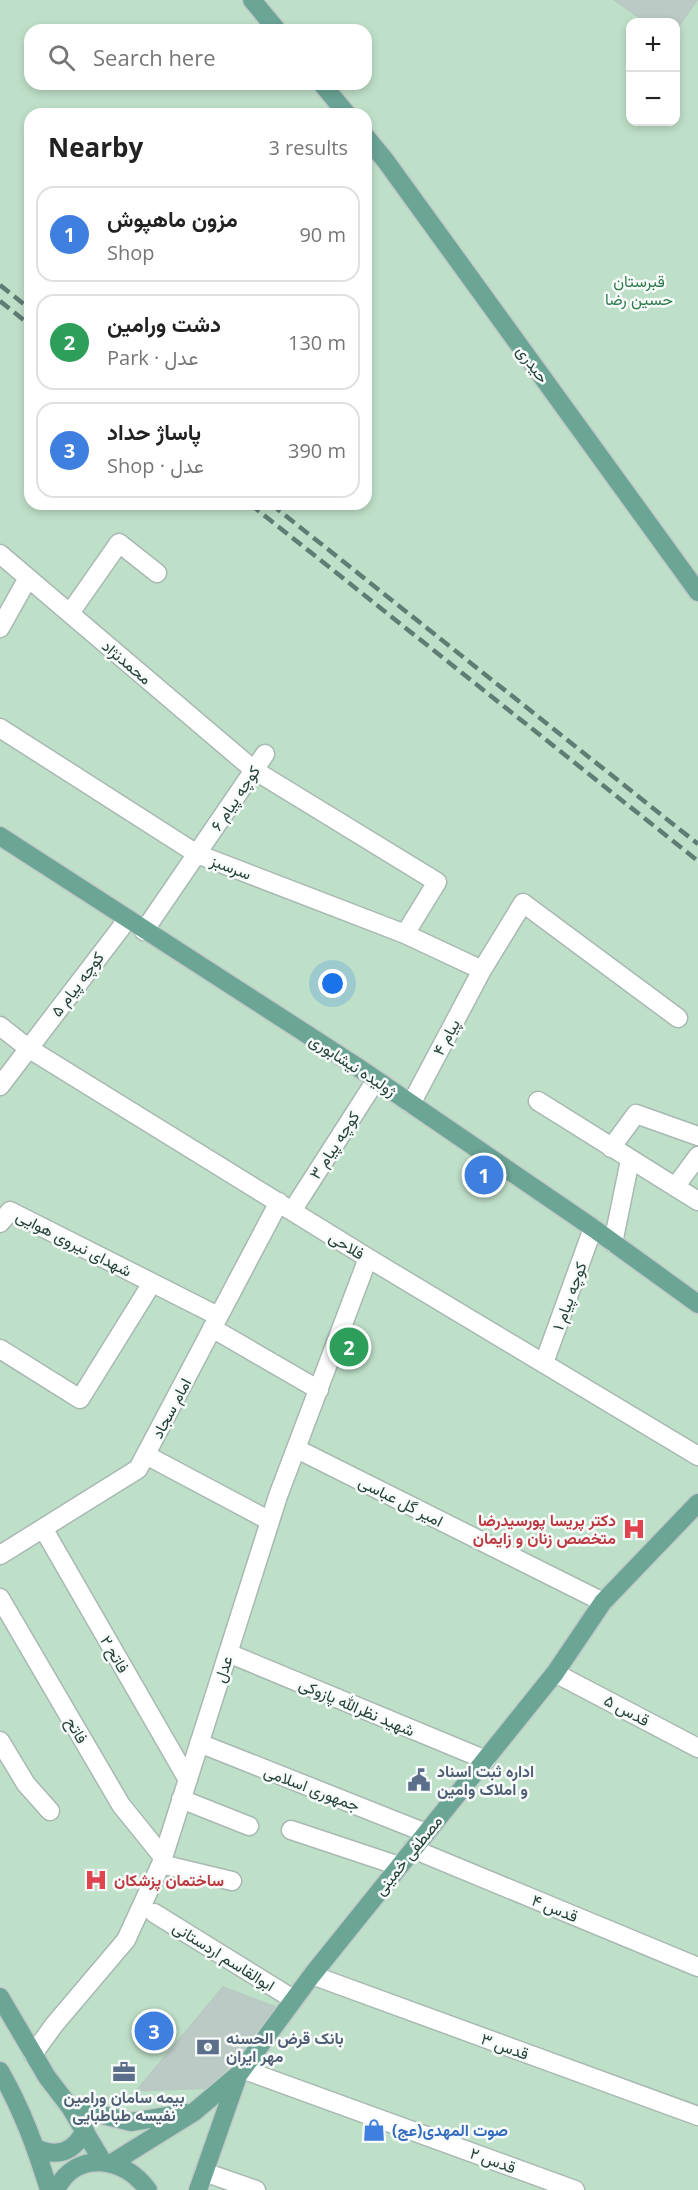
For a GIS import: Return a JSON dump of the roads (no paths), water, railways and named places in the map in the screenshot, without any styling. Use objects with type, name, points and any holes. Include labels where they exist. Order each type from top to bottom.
[{"type":"main road","points":[[252,0],[272,24]]},
{"type":"main road","points":[[327,90],[342,108]]},
{"type":"main road","name":"حیدری","points":[[372,145],[698,592]]},
{"type":"main road","name":"ژولیده نیشابوری","points":[[0,836],[126,920],[376,1080],[593,1228],[698,1304]]},
{"type":"main road","name":"مصطفی خمینی","points":[[240,2072],[312,1975],[555,1673],[603,1602],[698,1503]]},
{"type":"main road","points":[[0,1997],[47,2077],[108,2162]]},
{"type":"main road","points":[[0,2071],[15,2098],[36,2148],[49,2190]]},
{"type":"main road","points":[[108,2162],[194,2112],[240,2072]]},
{"type":"main road","points":[[198,2190],[240,2072]]},
{"type":"main road","points":[[70,2107],[130,2122],[194,2112]]},
{"type":"main road","points":[[36,2148],[47,2153],[59,2154],[70,2149],[79,2141],[85,2130]]},
{"type":"main road","points":[[56,2190],[68,2174],[81,2166],[96,2162],[108,2162],[127,2169],[148,2190]]},
{"type":"street","points":[[70,613],[119,543],[157,573]]},
{"type":"street","name":"محمدنژاد","points":[[0,554],[254,770],[437,882],[405,934]]},
{"type":"street","points":[[0,628],[28,578]]},
{"type":"street","name":"سرسبز","points":[[0,728],[196,854],[405,934],[482,970]]},
{"type":"street","name":"کوچه پیام ۶","points":[[144,931],[265,753]]},
{"type":"street","name":"پیام ۴","points":[[411,1104],[482,970],[522,903],[678,1018]]},
{"type":"street","name":"کوچه پیام ۵","points":[[0,1086],[126,920]]},
{"type":"street","name":"فلاحی","points":[[0,1026],[28,1048],[285,1207],[698,1456]]},
{"type":"street","name":"کوچه پیام ۳","points":[[285,1207],[376,1080]]},
{"type":"street","points":[[538,1101],[698,1201]]},
{"type":"street","points":[[611,1148],[636,1114],[698,1136]]},
{"type":"street","points":[[675,1187],[698,1156]]},
{"type":"street","points":[[613,1243],[630,1160]]},
{"type":"street","name":"امام سجاد","points":[[0,1555],[138,1470],[215,1322],[285,1207]]},
{"type":"street","name":"شهدای نیروی هوایی","points":[[0,1223],[10,1211],[152,1283],[319,1390]]},
{"type":"street","name":"کوچه پیام ۱","points":[[544,1363],[593,1228]]},
{"type":"street","name":"عدل","points":[[33,2054],[54,2025],[126,1940],[162,1861],[270,1521],[368,1258]]},
{"type":"street","name":"شهدای نیروی هوایی","points":[[0,1349],[80,1399],[152,1283]]},
{"type":"street","name":"امیر گل عباسی","points":[[297,1449],[603,1602]]},
{"type":"street","points":[[146,1455],[270,1521]]},
{"type":"street","name":"فاتح ۲","points":[[43,1528],[188,1780]]},
{"type":"street","name":"فاتح","points":[[0,1598],[121,1805],[162,1861]]},
{"type":"street","name":"شهید نظرالله پازوکی","points":[[228,1653],[486,1760]]},
{"type":"street","name":"قدس ۵","points":[[555,1673],[698,1748]]},
{"type":"street","points":[[0,1742],[26,1784],[50,1811]]},
{"type":"street","name":"جمهوری اسلامی","points":[[199,1743],[426,1833]]},
{"type":"street","points":[[181,1799],[249,1826]]},
{"type":"street","points":[[291,1830],[399,1866]]},
{"type":"street","name":"قدس ۴","points":[[413,1849],[698,1966]]},
{"type":"street","points":[[162,1861],[232,1881]]},
{"type":"street","name":"ابوالقاسم اردستانی","points":[[154,1913],[293,2000]]},
{"type":"street","name":"قدس ۳","points":[[312,1975],[698,2116]]},
{"type":"street","name":"قدس ۲","points":[[240,2072],[575,2190]]},
{"type":"street","points":[[204,2172],[256,2190]]},
{"type":"railway","points":[[0,285],[24,304]]},
{"type":"railway","points":[[0,301],[24,320]]},
{"type":"railway","points":[[258,510],[698,861]]},
{"type":"railway","points":[[279,510],[698,844]]},
{"type":"place","name":"مزون ماهپوش","points":[[484,1175]]},
{"type":"place","name":"دشت ورامین","points":[[349,1347]]},
{"type":"place","name":"دکتر پریسا پورسیدرضا متخصص زنان و زایمان","points":[[634,1529]]},
{"type":"place","name":"اداره ثبت اسناد و املاک وامین","points":[[419,1780]]},
{"type":"place","name":"ساختمان پزشکان","points":[[96,1880]]},
{"type":"place","name":"پاساژ حداد","points":[[154,2031]]},
{"type":"place","name":"بانک قرض الحسنه مهر ایران","points":[[208,2047]]},
{"type":"place","name":"بیمه سامان ورامین نفیسه طباطبایی","points":[[124,2072]]},
{"type":"place","name":"صوت المهدی(عج)","points":[[374,2130]]},
{"type":"park label","name":"قبرستان حسین رضا","points":[[639,290]]}]
